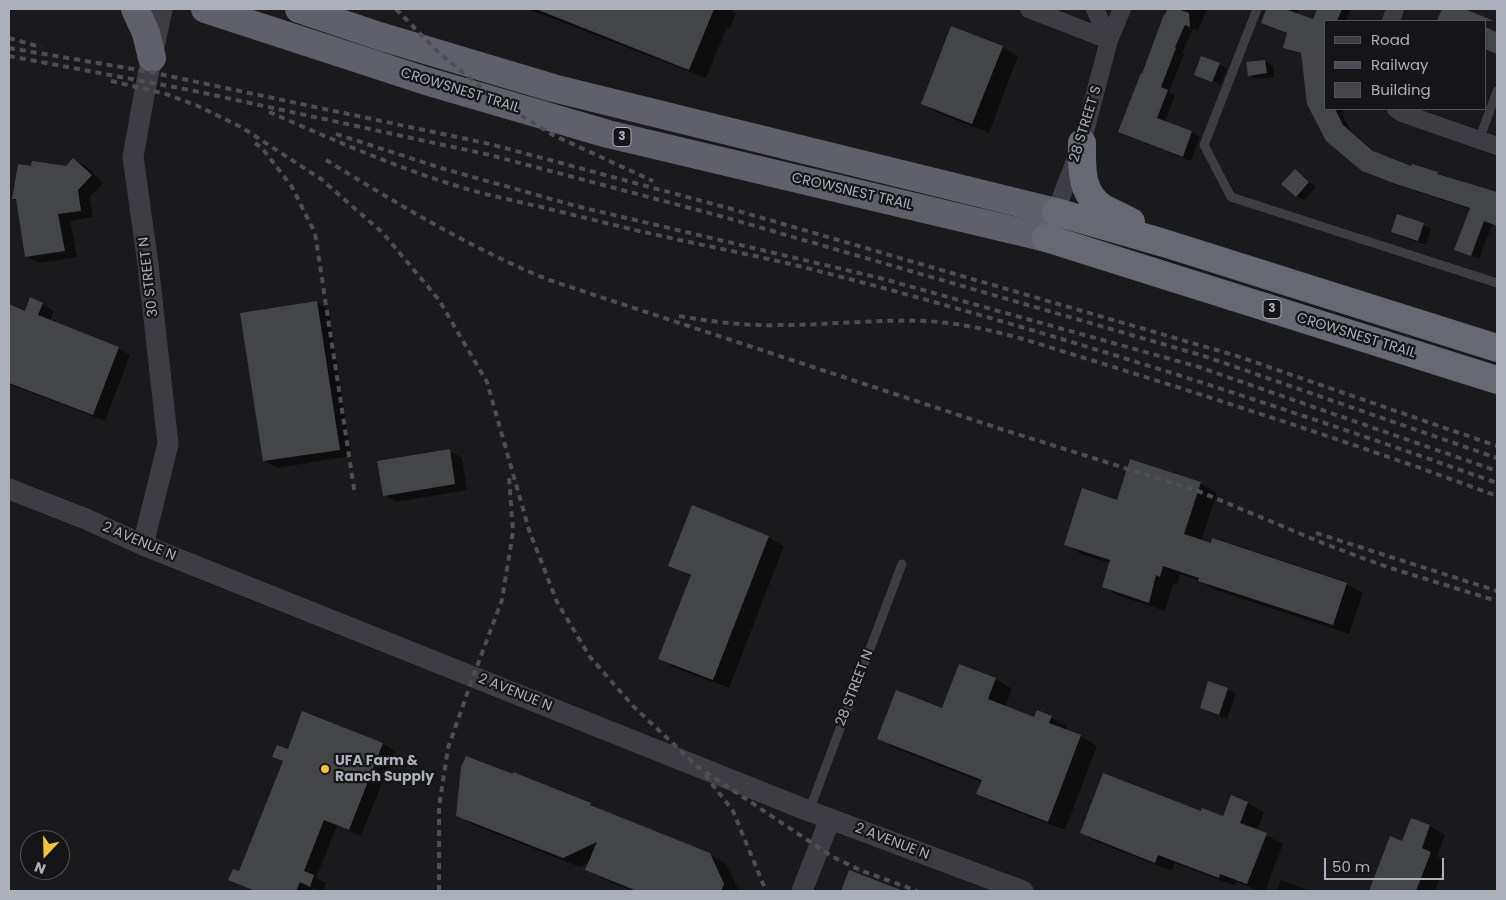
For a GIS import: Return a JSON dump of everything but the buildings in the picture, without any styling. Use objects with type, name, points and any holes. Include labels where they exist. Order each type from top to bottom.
[{"type":"highway","points":[[135,9],[146,33],[152,58]]},
{"type":"highway","name":"CROWSNEST TRAIL","points":[[205,9],[426,81],[608,134],[1046,238],[1497,380]]},
{"type":"highway","name":"CROWSNEST TRAIL","points":[[299,9],[380,36],[553,88],[1056,212],[1164,243],[1497,348]]},
{"type":"highway","points":[[1082,144],[1083,178],[1087,192],[1093,200],[1101,207],[1127,220],[1164,243]]},
{"type":"street","name":"30 STREET N","points":[[143,545],[168,444],[148,264],[133,158],[162,9]]},
{"type":"street","points":[[1029,9],[1109,40]]},
{"type":"street","points":[[1095,9],[1109,40]]},
{"type":"street","name":"28 STREET S","points":[[1046,238],[1082,144],[1109,40],[1122,9]]},
{"type":"street","points":[[1398,110],[1497,146]]},
{"type":"street","name":"2 AVENUE N","points":[[9,489],[86,519],[143,545],[809,811],[1024,891]]},
{"type":"street","points":[[802,891],[830,819]]},
{"type":"lane","points":[[1257,9],[1204,145],[1231,197],[1497,283]]},
{"type":"lane","points":[[1479,140],[1497,91]]},
{"type":"lane","name":"28 STREET N","points":[[809,811],[902,564]]},
{"type":"railway","points":[[396,9],[440,54],[501,103],[553,135],[653,181]]},
{"type":"railway","points":[[9,38],[41,47]]},
{"type":"railway","points":[[9,48],[150,72],[490,144],[728,208],[1237,356],[1497,446]]},
{"type":"railway","points":[[9,56],[190,90],[490,155],[724,217],[1204,356],[1497,458]]},
{"type":"railway","points":[[111,81],[166,94],[198,106],[241,127],[321,179],[383,233],[439,300],[487,382],[529,530],[557,602],[590,657],[634,707],[698,767],[833,857],[860,870],[917,891]]},
{"type":"railway","points":[[269,112],[392,163],[467,189],[634,230],[771,259],[895,291],[1068,341],[1241,395],[1497,483]]},
{"type":"railway","points":[[336,134],[441,168],[576,206],[880,278],[1199,367],[1497,471]]},
{"type":"railway","points":[[255,143],[262,148],[292,187],[315,233],[355,495]]},
{"type":"railway","points":[[326,160],[463,240],[549,280],[1001,429],[1198,491],[1325,544],[1387,567],[1497,601]]},
{"type":"railway","points":[[679,316],[755,325],[926,321],[951,323],[987,330],[1023,339],[1261,414],[1497,496]]},
{"type":"railway","points":[[439,891],[439,807],[448,748],[502,600],[513,532],[509,477]]},
{"type":"railway","points":[[1316,533],[1497,591]]},
{"type":"railway","points":[[705,775],[733,811],[766,891]]},
{"type":"place","name":"UFA Farm & Ranch Supply","points":[[325,769]]}]
